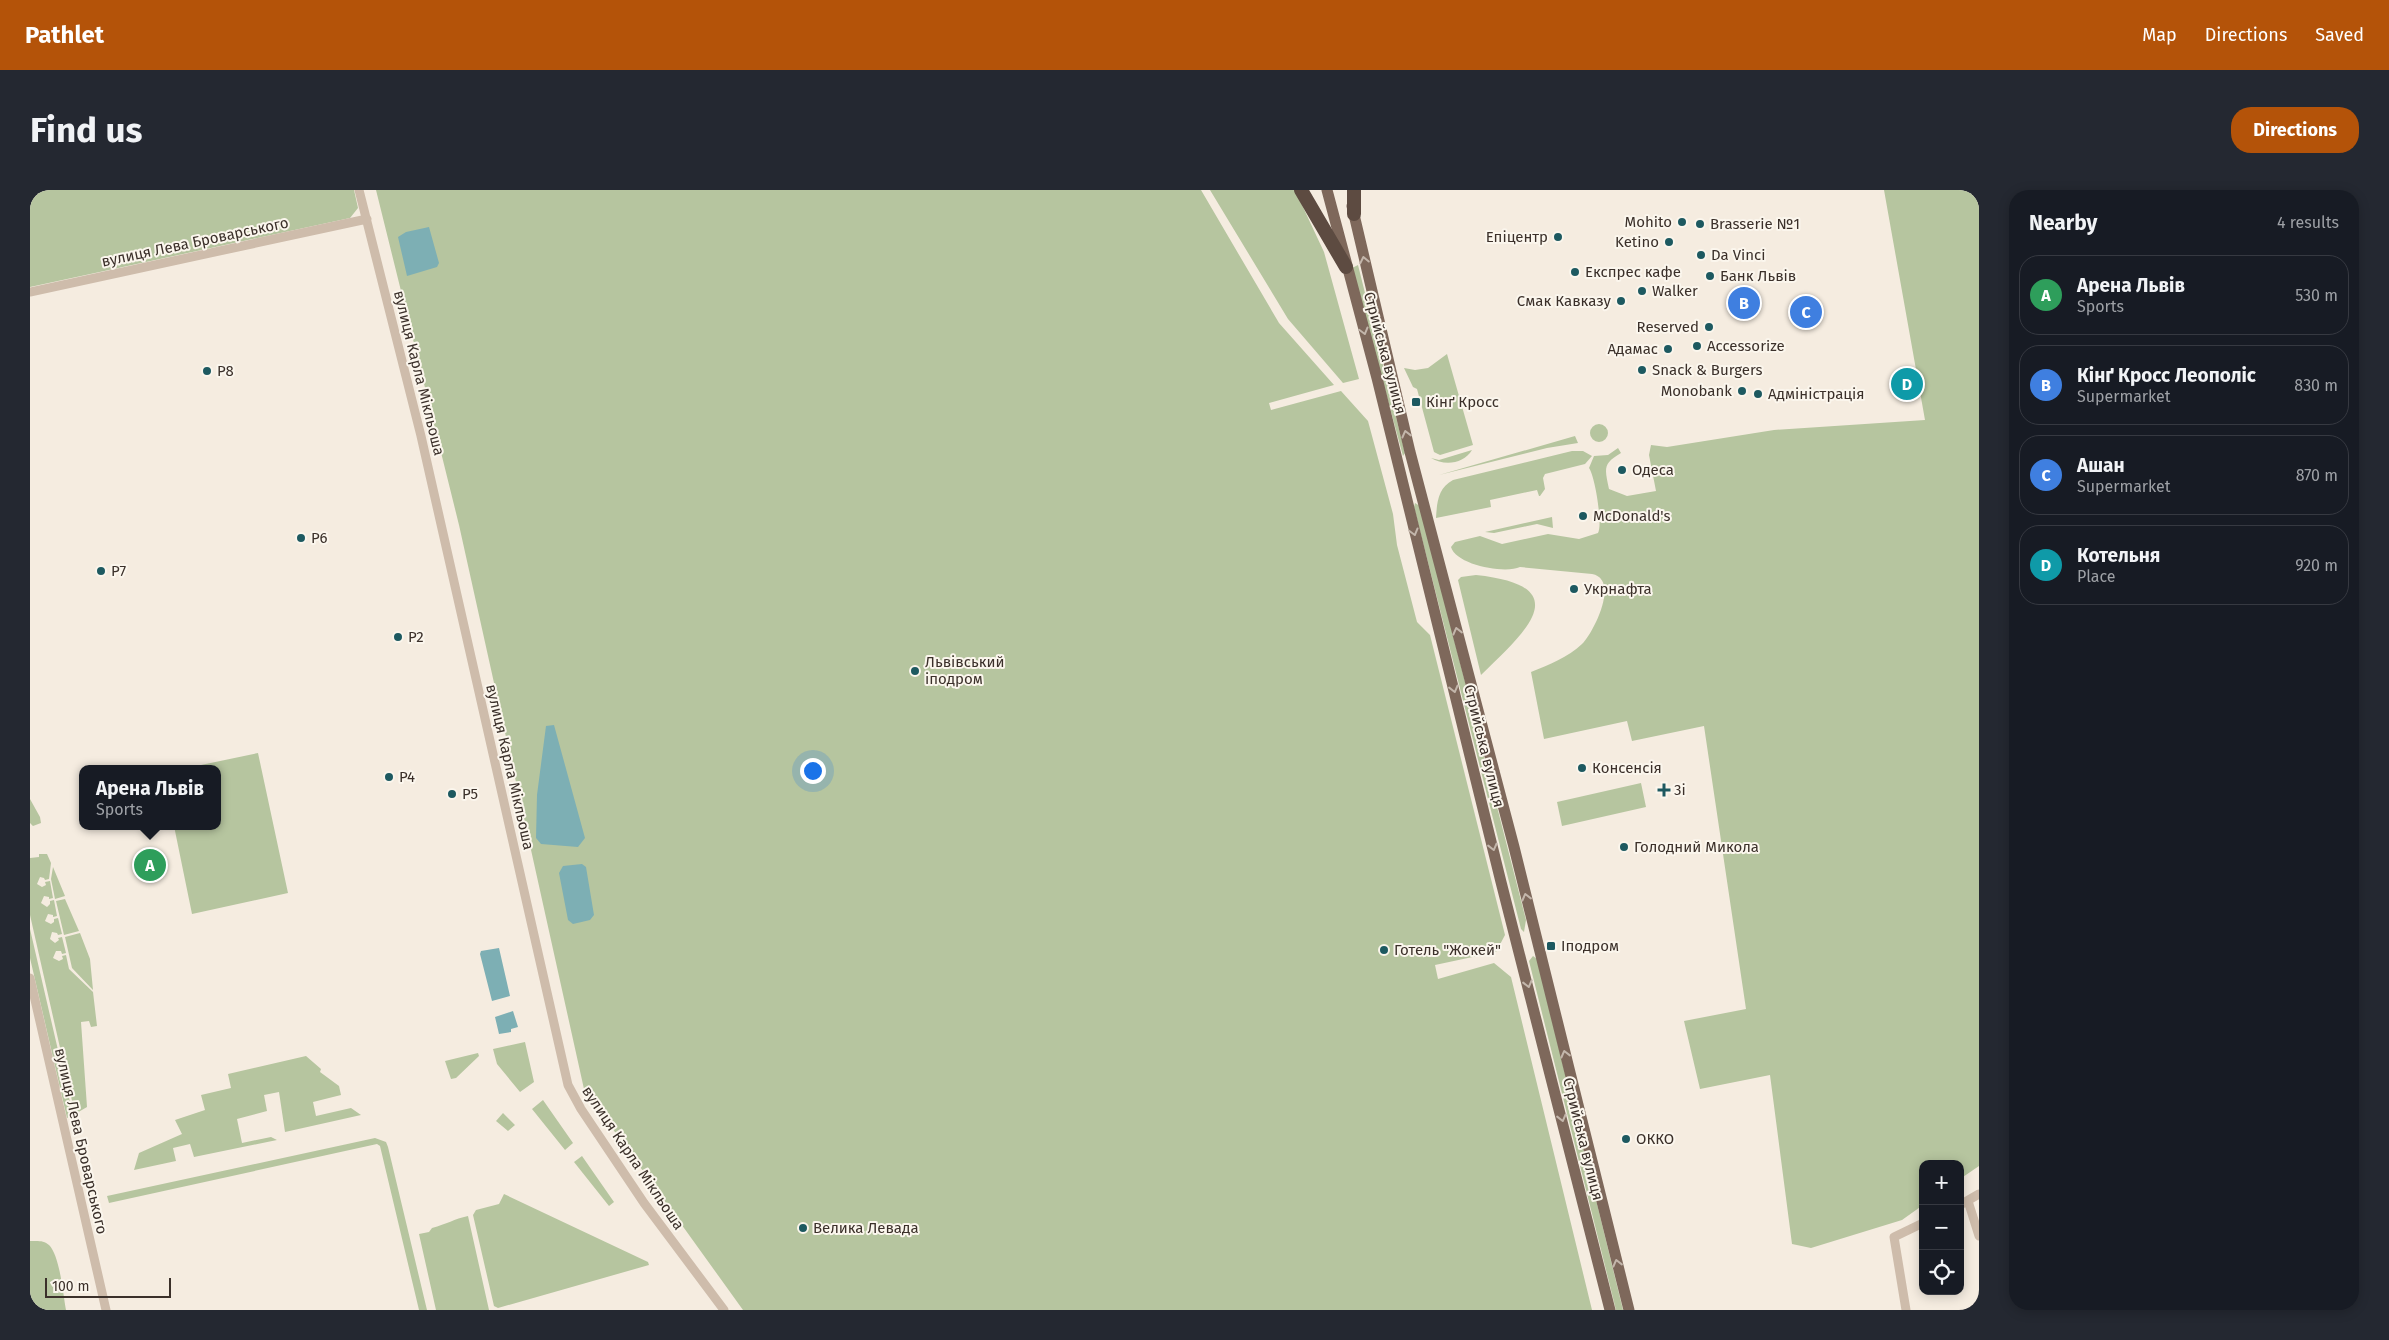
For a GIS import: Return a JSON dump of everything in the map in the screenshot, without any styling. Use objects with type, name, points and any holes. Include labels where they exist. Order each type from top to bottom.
[{"type":"highway","points":[[1301,190],[1346,267]]},
{"type":"highway","points":[[1354,190],[1354,214]]},
{"type":"main road","name":"Стрийська вулиця","points":[[1327,190],[1375,372],[1610,1310]]},
{"type":"main road","name":"Стрийська вулиця","points":[[1348,190],[1418,481],[1514,848],[1629,1310]]},
{"type":"main road","points":[[1402,484],[1418,481]]},
{"type":"street","name":"вулиця Карла Мікльоша","points":[[359,190],[421,436],[568,1085],[581,1109],[644,1203],[724,1310]]},
{"type":"street","name":"вулиця Лева Броварського","points":[[30,292],[367,219]]},
{"type":"street","name":"вулиця Лева Броварського","points":[[30,978],[106,1310]]},
{"type":"street","points":[[1979,1194],[1964,1203],[1979,1236]]},
{"type":"street","points":[[1906,1310],[1894,1237],[1919,1225]]},
{"type":"green space","points":[[30,190],[354,190],[358,208],[350,218],[30,287]]},
{"type":"green space","name":"Львівський іподром","points":[[376,190],[1201,190],[1279,323],[1334,385],[1269,403],[1271,410],[1341,391],[1368,421],[1393,514],[1397,545],[1417,622],[1430,635],[1505,935],[1496,952],[1435,965],[1438,979],[1494,963],[1511,977],[1592,1310],[743,1310],[584,1089],[459,525]]},
{"type":"green space","points":[[1210,190],[1295,190],[1324,252],[1359,379],[1343,383],[1288,319]]},
{"type":"green space","points":[[1884,190],[1979,190],[1979,1166],[1964,1176],[1964,1160],[1919,1160],[1919,1208],[1902,1220],[1811,1248],[1792,1244],[1770,1075],[1700,1089],[1684,1021],[1746,1009],[1704,726],[1632,741],[1627,721],[1544,739],[1531,672],[1564,657],[1582,644],[1593,629],[1598,618],[1604,595],[1604,585],[1600,578],[1592,574],[1520,567],[1504,569],[1482,566],[1462,559],[1451,547],[1455,542],[1480,536],[1502,544],[1548,534],[1579,539],[1598,533],[1600,521],[1598,501],[1594,480],[1589,468],[1594,456],[1608,455],[1618,448],[1621,453],[1611,460],[1606,468],[1609,489],[1627,496],[1656,491],[1649,455],[1651,445],[1667,447],[1774,430],[1925,420]]},
{"type":"green space","points":[[1358,265],[1405,453],[1403,456],[1352,268]]},
{"type":"green space","points":[[1447,354],[1473,445],[1440,455],[1434,452],[1417,389],[1413,387],[1404,368],[1415,370],[1428,368]]},
{"type":"green space","points":[[1599,424],[1605,427],[1608,433],[1605,439],[1599,442],[1593,439],[1590,433],[1593,427]]},
{"type":"green space","points":[[1575,436],[1578,443],[1547,448],[1439,475]]},
{"type":"green space","points":[[1472,450],[1459,461],[1448,463],[1431,458],[1439,460]]},
{"type":"green space","points":[[1572,451],[1583,451],[1592,456],[1585,464],[1545,474],[1543,478],[1545,489],[1540,496],[1537,490],[1490,500],[1491,507],[1436,518],[1441,491],[1453,480]]},
{"type":"green space","points":[[1415,503],[1420,506],[1526,920],[1524,932],[1521,929],[1414,507]]},
{"type":"green space","points":[[1552,517],[1553,528],[1537,524],[1494,533],[1485,532]]},
{"type":"green space","points":[[1476,575],[1508,581],[1526,589],[1534,600],[1534,613],[1526,627],[1481,675],[1458,580],[1461,577]]},
{"type":"green space","points":[[258,753],[288,893],[192,914],[175,830],[221,830],[221,765],[201,765]]},
{"type":"green space","points":[[1641,783],[1646,807],[1562,826],[1557,802]]},
{"type":"green space","points":[[30,799],[40,817],[41,823],[33,826],[30,823]]},
{"type":"green space","points":[[39,854],[47,854],[51,863],[49,879],[45,880],[40,877],[37,884],[42,887],[46,885],[45,882],[50,881],[53,898],[49,899],[49,897],[44,896],[41,903],[47,907],[50,901],[54,900],[57,916],[53,917],[53,915],[48,914],[45,921],[51,924],[54,922],[54,919],[58,918],[62,934],[58,935],[52,932],[50,939],[55,943],[59,940],[58,938],[62,937],[66,953],[62,954],[61,951],[56,951],[53,958],[59,961],[63,959],[62,956],[66,955],[69,969],[93,992],[97,1026],[91,1027],[89,1021],[81,1022],[87,1107],[75,1114],[30,915],[30,858],[39,857]]},
{"type":"green space","points":[[53,867],[65,896],[55,899],[51,879]]},
{"type":"green space","points":[[65,899],[79,931],[64,935],[56,901]]},
{"type":"green space","points":[[30,929],[73,1115],[67,1118],[30,958]]},
{"type":"green space","points":[[80,933],[90,959],[93,990],[72,968],[65,937]]},
{"type":"green space","points":[[1533,956],[1537,959],[1623,1310],[1616,1310],[1529,961]]},
{"type":"green space","points":[[525,1042],[534,1082],[520,1092],[497,1064],[493,1049]]},
{"type":"green space","points":[[478,1053],[479,1056],[456,1078],[451,1079],[445,1061]]},
{"type":"green space","points":[[306,1056],[321,1069],[320,1072],[339,1086],[341,1095],[313,1102],[316,1116],[351,1108],[361,1115],[285,1132],[279,1092],[264,1095],[267,1111],[237,1119],[242,1143],[271,1137],[277,1140],[194,1157],[190,1144],[173,1148],[176,1161],[134,1170],[139,1153],[182,1134],[175,1120],[205,1110],[201,1095],[231,1088],[228,1074]]},
{"type":"green space","points":[[543,1100],[573,1143],[565,1150],[532,1109]]},
{"type":"green space","points":[[503,1113],[515,1125],[508,1131],[496,1121]]},
{"type":"green space","points":[[375,1138],[386,1142],[388,1147],[427,1310],[419,1310],[380,1146],[377,1144],[109,1203],[107,1196]]},
{"type":"green space","points":[[582,1156],[614,1202],[609,1206],[574,1162]]},
{"type":"green space","points":[[504,1194],[648,1262],[649,1265],[498,1308],[494,1306],[473,1215],[476,1210],[499,1204]]},
{"type":"green space","points":[[468,1216],[489,1310],[436,1310],[419,1234],[429,1232],[432,1228]]},
{"type":"green space","points":[[30,1241],[45,1242],[53,1250],[66,1310],[30,1310]]},
{"type":"water","points":[[429,227],[439,263],[437,267],[407,276],[398,237],[406,232]]},
{"type":"water","points":[[554,725],[585,838],[578,847],[541,844],[536,838],[537,795],[546,726]]},
{"type":"water","points":[[582,864],[586,867],[594,915],[590,920],[573,924],[568,920],[559,873],[563,866]]},
{"type":"water","points":[[499,948],[510,996],[492,1001],[480,954],[481,951]]},
{"type":"water","points":[[513,1011],[518,1027],[511,1029],[511,1032],[499,1034],[495,1017]]},
{"type":"place","name":"Mohito","points":[[1682,222]]},
{"type":"place","name":"Brasserie №1","points":[[1700,224]]},
{"type":"place","name":"Епіцентр","points":[[1558,237]]},
{"type":"place","name":"Ketino","points":[[1669,242]]},
{"type":"place","name":"Da Vinci","points":[[1701,255]]},
{"type":"place","name":"Експрес кафе","points":[[1575,272]]},
{"type":"place","name":"Банк Львів","points":[[1710,276]]},
{"type":"place","name":"Walker","points":[[1642,291]]},
{"type":"place","name":"Смак Кавказу","points":[[1621,301]]},
{"type":"place","name":"Кінґ Кросс Леополіс","points":[[1744,303]]},
{"type":"place","name":"Ашан","points":[[1806,312]]},
{"type":"place","name":"Reserved","points":[[1709,327]]},
{"type":"place","name":"Accessorize","points":[[1697,346]]},
{"type":"place","name":"Адамас","points":[[1668,349]]},
{"type":"place","name":"Snack & Burgers","points":[[1642,370]]},
{"type":"place","name":"P8","points":[[207,371]]},
{"type":"place","name":"Котельня","points":[[1907,384]]},
{"type":"place","name":"Monobank","points":[[1742,391]]},
{"type":"place","name":"Адміністрація","points":[[1758,394]]},
{"type":"place","name":"Кінґ Кросс","points":[[1416,402]]},
{"type":"place","name":"Одеса","points":[[1622,470]]},
{"type":"place","name":"McDonald's","points":[[1583,516]]},
{"type":"place","name":"P6","points":[[301,538]]},
{"type":"place","name":"P7","points":[[101,571]]},
{"type":"place","name":"Укрнафта","points":[[1574,589]]},
{"type":"place","name":"P2","points":[[398,637]]},
{"type":"place","name":"Львівський іподром","points":[[915,671]]},
{"type":"place","name":"Консенсія","points":[[1582,768]]},
{"type":"place","name":"P4","points":[[389,777]]},
{"type":"place","name":"3і","points":[[1664,790]]},
{"type":"place","name":"P5","points":[[452,794]]},
{"type":"place","name":"Голодний Микола","points":[[1624,847]]},
{"type":"place","name":"Арена Львів","points":[[150,865]]},
{"type":"place","name":"Іподром","points":[[1551,946]]},
{"type":"place","name":"Готель \"Жокей\"","points":[[1384,950]]},
{"type":"place","name":"ОККО","points":[[1626,1139]]},
{"type":"place","name":"Велика Левада","points":[[803,1228]]}]
